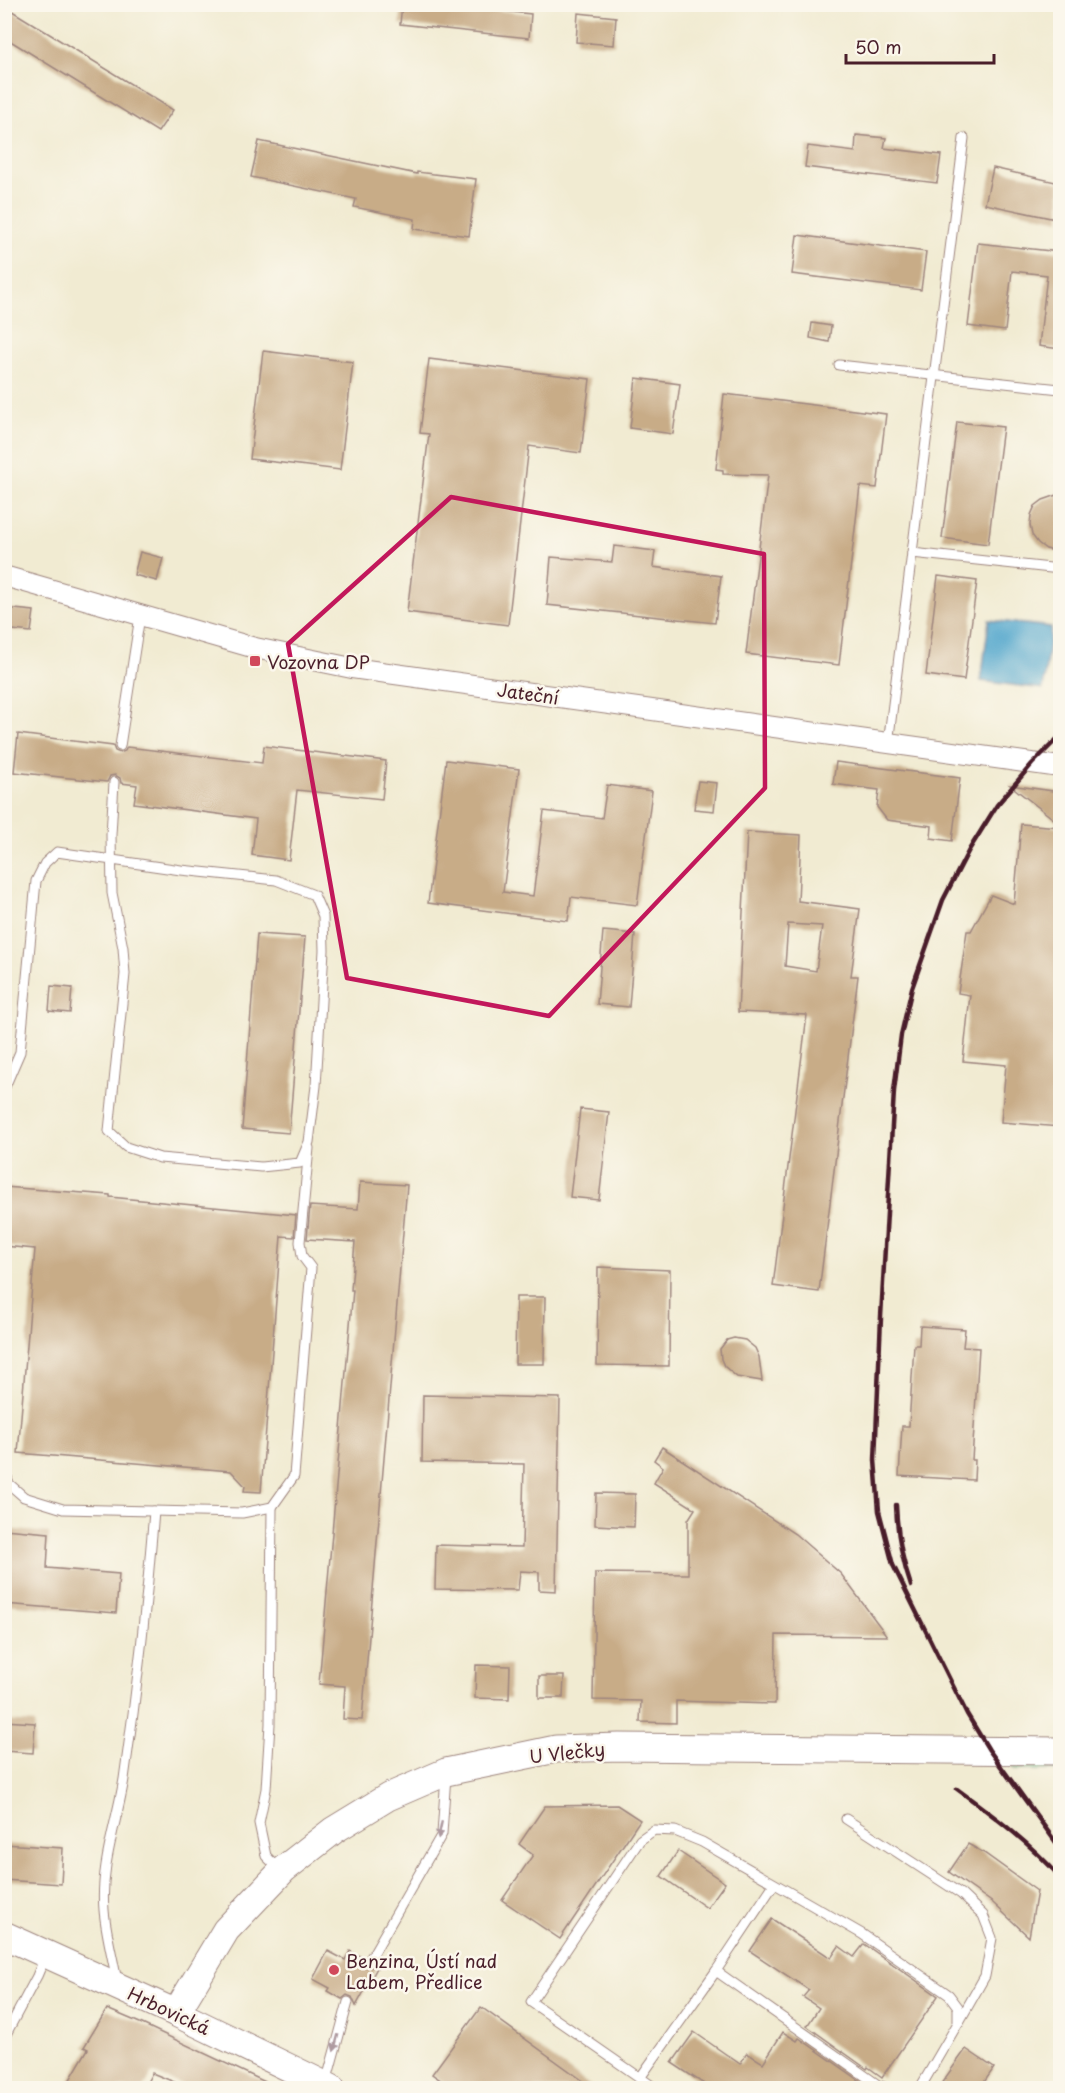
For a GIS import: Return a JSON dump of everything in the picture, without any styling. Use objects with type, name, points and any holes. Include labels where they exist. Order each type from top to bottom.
[{"type":"street","name":"Jateční","points":[[4,576],[255,648],[352,668],[1060,767]]},
{"type":"street","name":"U Vlečky","points":[[176,2013],[226,1930],[284,1869],[334,1830],[388,1797],[446,1772],[556,1749],[609,1747],[1060,1751]]},
{"type":"street","name":"Hrbovická","points":[[4,1935],[176,2013],[326,2087]]},
{"type":"lane","points":[[888,744],[964,138]]},
{"type":"lane","points":[[839,365],[1060,389]]},
{"type":"lane","points":[[912,553],[1060,569]]},
{"type":"lane","points":[[120,746],[140,616]]},
{"type":"lane","points":[[114,782],[111,835],[112,893],[123,948],[125,974],[109,1131],[126,1147],[160,1158],[261,1167],[300,1163],[309,1142]]},
{"type":"lane","points":[[4,1089],[20,1052],[36,880],[45,863],[57,852],[181,870],[276,879],[314,895],[323,915],[324,950],[316,1086],[300,1242],[302,1256],[311,1268],[294,1476],[272,1507],[270,1724],[266,1789],[259,1823],[266,1856],[276,1866],[284,1869]]},
{"type":"lane","points":[[4,1453],[8,1483],[24,1497],[63,1509],[242,1513],[272,1507]]},
{"type":"lane","points":[[118,1987],[104,1909],[105,1880],[124,1781],[147,1606],[154,1511]]},
{"type":"lane","points":[[369,1961],[442,1834],[446,1772]]},
{"type":"lane","points":[[846,1819],[961,1894],[983,1915],[992,1938],[985,1976],[920,2088]]},
{"type":"lane","points":[[655,2088],[531,2002],[640,1840],[654,1830],[675,1830],[702,1842],[861,1934],[949,1995],[958,2007],[958,2024]]},
{"type":"lane","points":[[640,2078],[774,1884]]},
{"type":"lane","points":[[4,2038],[46,1954]]},
{"type":"lane","points":[[716,1971],[878,2085],[887,2088]]},
{"type":"lane","points":[[326,2087],[348,2002]]},
{"type":"highlighted area","points":[[451,497],[764,554],[765,788],[549,1016],[347,978],[288,644]]},
{"type":"green space","points":[[1009,1763],[1060,1764],[1060,1770],[1015,1770]]},
{"type":"water","points":[[989,620],[1051,627],[1043,689],[981,681]]},
{"type":"building","points":[[402,4],[430,4],[531,14],[529,38],[400,24]]},
{"type":"building","points":[[4,6],[173,110],[158,132],[4,37]]},
{"type":"building","points":[[578,13],[616,17],[614,45],[576,42]]},
{"type":"building","points":[[856,135],[886,138],[884,148],[941,155],[937,183],[805,167],[808,146],[855,152]]},
{"type":"building","points":[[259,141],[417,174],[417,172],[476,179],[469,236],[414,229],[415,219],[354,207],[356,199],[251,177]]},
{"type":"building","points":[[993,168],[1060,183],[1060,220],[985,204]]},
{"type":"building","points":[[797,235],[926,252],[921,290],[792,274]]},
{"type":"building","points":[[978,243],[1060,252],[1060,349],[1039,346],[1047,275],[1012,271],[1005,331],[968,326]]},
{"type":"building","points":[[812,323],[831,326],[829,342],[810,338]]},
{"type":"building","points":[[263,351],[353,362],[340,470],[250,459]]},
{"type":"building","points":[[429,359],[590,379],[581,453],[529,446],[508,625],[407,612],[429,434],[420,433]]},
{"type":"building","points":[[636,378],[680,384],[673,434],[630,428]]},
{"type":"building","points":[[724,394],[886,414],[877,488],[860,486],[839,665],[746,654],[768,475],[723,474],[723,470],[716,469]]},
{"type":"building","points":[[957,422],[1003,427],[988,544],[942,538]]},
{"type":"building","points":[[1060,494],[1060,552],[1046,549],[1038,543],[1032,535],[1030,525],[1035,506],[1043,500]]},
{"type":"building","points":[[614,546],[655,551],[653,567],[721,576],[715,623],[547,605],[551,557],[612,562]]},
{"type":"building","points":[[140,552],[163,558],[157,581],[134,575]]},
{"type":"building","points":[[938,576],[977,581],[964,680],[926,675]]},
{"type":"building","points":[[4,608],[34,611],[31,632],[4,629]]},
{"type":"building","points":[[18,734],[113,746],[115,751],[120,753],[127,747],[262,763],[264,746],[386,761],[382,799],[297,790],[289,860],[252,855],[256,819],[134,803],[137,785],[121,783],[120,778],[115,775],[110,776],[107,782],[14,772]]},
{"type":"building","points":[[446,760],[519,769],[503,892],[533,896],[544,811],[602,818],[607,785],[652,791],[637,905],[571,897],[568,921],[428,903]]},
{"type":"building","points":[[836,762],[960,778],[952,841],[931,838],[932,826],[887,820],[877,807],[879,790],[833,784]]},
{"type":"building","points":[[698,781],[717,783],[714,811],[694,809]]},
{"type":"building","points":[[1010,785],[1060,792],[1060,824]]},
{"type":"building","points":[[1021,824],[1060,827],[1060,1127],[1001,1122],[1006,1065],[963,1061],[970,995],[958,993],[967,931],[971,931],[991,895],[1014,904]]},
{"type":"building","points":[[747,832],[801,835],[798,901],[860,909],[851,976],[858,976],[819,1292],[773,1286],[807,1015],[738,1012]],"holes":[[[788,924],[822,926],[816,971],[785,966]]]},
{"type":"building","points":[[603,931],[635,934],[629,1007],[597,1004]]},
{"type":"building","points":[[257,934],[305,937],[289,1133],[242,1129]]},
{"type":"building","points":[[51,986],[72,988],[70,1013],[49,1011]]},
{"type":"building","points":[[580,1109],[609,1112],[599,1200],[570,1197]]},
{"type":"building","points":[[360,1182],[407,1185],[362,1720],[343,1719],[345,1686],[319,1684],[353,1290],[351,1290],[355,1242],[307,1239],[310,1206],[358,1209]]},
{"type":"building","points":[[4,1187],[110,1195],[110,1197],[296,1215],[294,1237],[281,1236],[261,1492],[244,1491],[245,1486],[231,1471],[18,1453],[35,1249],[4,1246]]},
{"type":"building","points":[[598,1267],[670,1270],[669,1366],[597,1365]]},
{"type":"building","points":[[516,1297],[545,1297],[544,1364],[515,1364]]},
{"type":"building","points":[[920,1326],[965,1329],[963,1347],[979,1348],[972,1460],[975,1460],[974,1480],[899,1476],[902,1426],[909,1426],[914,1345],[919,1345]]},
{"type":"building","points":[[734,1338],[745,1340],[755,1348],[759,1357],[762,1381],[737,1377],[724,1366],[720,1349],[727,1340]]},
{"type":"building","points":[[423,1395],[560,1398],[556,1591],[539,1590],[539,1572],[520,1571],[518,1590],[435,1589],[436,1545],[522,1547],[524,1464],[422,1462]]},
{"type":"building","points":[[662,1447],[795,1534],[841,1574],[887,1636],[776,1635],[775,1704],[676,1701],[676,1723],[640,1722],[641,1701],[593,1700],[595,1573],[688,1574],[688,1520],[695,1509],[654,1483],[663,1467],[654,1460]]},
{"type":"building","points":[[596,1493],[635,1494],[634,1527],[595,1525]]},
{"type":"building","points":[[4,1529],[49,1533],[47,1568],[119,1574],[116,1613],[4,1604]]},
{"type":"building","points":[[476,1665],[510,1666],[509,1699],[475,1698]]},
{"type":"building","points":[[539,1676],[564,1676],[563,1698],[539,1698]]},
{"type":"building","points":[[4,1721],[35,1723],[33,1753],[4,1751]]},
{"type":"building","points":[[617,1805],[640,1820],[560,1939],[502,1900],[533,1855],[519,1844],[545,1806]]},
{"type":"building","points":[[4,1844],[63,1848],[61,1884],[4,1880]]},
{"type":"building","points":[[968,1844],[1037,1891],[1029,1937],[993,1903],[949,1872]]},
{"type":"building","points":[[678,1851],[725,1883],[707,1908],[661,1876]]},
{"type":"building","points":[[772,1919],[831,1958],[839,1946],[854,1957],[864,1944],[938,1996],[882,2077],[868,2067],[867,2069],[807,2026],[819,2008],[803,1997],[809,1990],[750,1951]]},
{"type":"building","points":[[328,1951],[345,1960],[350,1951],[363,1958],[363,1964],[366,1967],[372,1967],[375,1964],[378,1966],[356,2006],[352,1997],[347,1995],[342,1999],[328,1991],[330,1988],[313,1979]]},
{"type":"building","points":[[481,2007],[593,2088],[452,2088],[432,2074]]},
{"type":"building","points":[[107,2009],[278,2088],[189,2088],[152,2073],[144,2088],[65,2088],[88,2049],[84,2047]]},
{"type":"building","points":[[694,2032],[740,2064],[747,2053],[763,2063],[783,2032],[797,2041],[799,2038],[859,2080],[853,2088],[710,2088],[672,2063]]},
{"type":"building","points":[[966,2049],[994,2068],[980,2088],[938,2088]]},
{"type":"railway","points":[[1060,736],[997,805],[969,850],[943,900],[912,988],[901,1035],[894,1091],[875,1460],[879,1511],[893,1565],[967,1714],[989,1750],[1060,1848]]},
{"type":"railway","points":[[896,1505],[900,1546],[911,1586]]},
{"type":"railway","points":[[957,1789],[1024,1841],[1060,1877]]},
{"type":"place","name":"Vozovna DP","points":[[255,661]]},
{"type":"place","name":"Benzina, Ústí nad Labem, Předlice","points":[[334,1970]]}]
